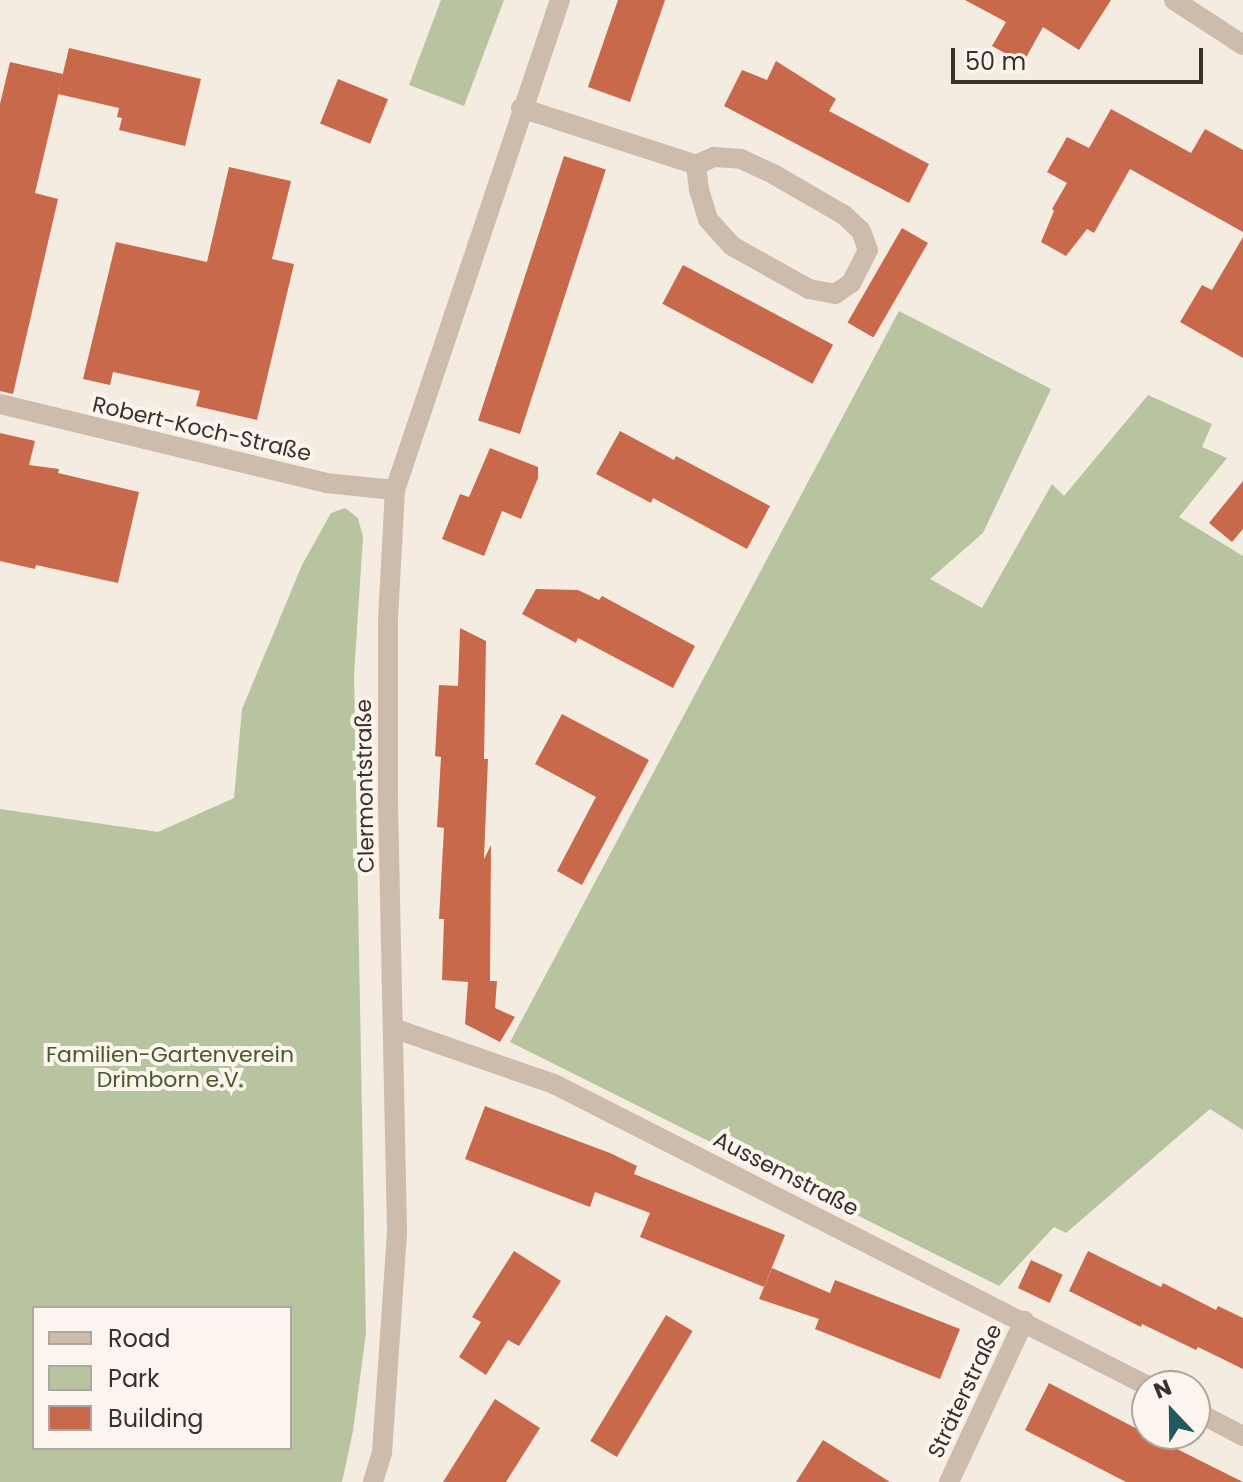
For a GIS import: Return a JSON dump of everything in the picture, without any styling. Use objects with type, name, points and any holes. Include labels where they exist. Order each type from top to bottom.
[{"type":"street","name":"Clermontstraße","points":[[373,1482],[382,1453],[397,1231],[388,619],[395,490],[521,108],[560,0]]},
{"type":"street","points":[[1174,0],[1243,45]]},
{"type":"street","points":[[521,108],[696,165],[714,157],[741,159],[844,215],[861,231],[868,250],[851,283],[835,294],[809,289],[732,246],[708,219],[699,190],[696,165]]},
{"type":"street","name":"Robert-Koch-Straße","points":[[0,404],[326,483],[395,490]]},
{"type":"street","name":"Aussemstraße","points":[[393,1028],[554,1084],[1131,1377]]},
{"type":"street","name":"Sträterstraße","points":[[949,1482],[1024,1321]]},
{"type":"street","points":[[1211,1419],[1243,1436]]},
{"type":"green space","points":[[441,0],[504,0],[464,106],[409,85]]},
{"type":"green space","points":[[899,311],[1051,389],[983,533],[930,579],[982,608],[1052,484],[1064,496],[1148,395],[1212,424],[1202,447],[1227,458],[1179,517],[1243,556],[1243,1130],[1210,1109],[1066,1233],[1054,1227],[999,1286],[510,1042]]},
{"type":"green space","name":"Familien-Gartenverein Drimborn e.V.","points":[[345,508],[358,518],[363,537],[354,675],[366,1333],[353,1431],[342,1482],[0,1482],[0,809],[158,832],[234,798],[242,709],[302,565],[331,513]]},
{"type":"building","points":[[618,0],[665,0],[630,102],[588,87]]},
{"type":"building","points":[[965,0],[1111,0],[1079,50],[1043,27],[1023,63],[992,46],[1006,22]]},
{"type":"building","points":[[69,48],[201,79],[185,146],[119,130],[122,118],[117,117],[119,108],[58,94]]},
{"type":"building","points":[[776,61],[836,99],[829,111],[929,164],[909,203],[724,106],[742,70],[767,80]]},
{"type":"building","points":[[10,62],[63,74],[35,193],[58,199],[13,394],[0,391],[0,104]]},
{"type":"building","points":[[338,79],[388,99],[370,144],[320,124]]},
{"type":"building","points":[[1111,109],[1191,153],[1205,129],[1243,150],[1243,232],[1130,169],[1094,233],[1087,229],[1066,256],[1041,242],[1054,211],[1052,209],[1067,183],[1047,172],[1067,137],[1089,148]]},
{"type":"building","points":[[564,156],[606,170],[520,434],[478,420]]},
{"type":"building","points":[[229,167],[291,181],[272,259],[294,264],[257,420],[196,406],[200,391],[113,372],[110,385],[83,379],[116,242],[207,262]]},
{"type":"building","points":[[902,228],[928,243],[873,337],[848,322]]},
{"type":"building","points":[[1243,237],[1243,358],[1180,322],[1202,285],[1212,290]]},
{"type":"building","points":[[683,265],[833,345],[812,384],[662,304]]},
{"type":"building","points":[[620,431],[674,460],[676,456],[770,506],[747,549],[653,498],[651,503],[596,474]]},
{"type":"building","points":[[0,433],[35,441],[29,465],[59,469],[58,473],[139,492],[118,583],[36,565],[35,569],[0,561]]},
{"type":"building","points":[[490,448],[538,467],[538,478],[521,519],[502,511],[484,556],[442,539],[460,494],[469,497]]},
{"type":"building","points":[[1243,481],[1243,529],[1232,542],[1209,523]]},
{"type":"building","points":[[536,589],[578,590],[599,600],[602,596],[695,646],[673,688],[578,638],[576,643],[522,614]]},
{"type":"building","points":[[460,628],[486,641],[484,759],[488,759],[484,859],[491,845],[490,981],[497,981],[495,1008],[515,1017],[500,1042],[465,1024],[468,982],[442,980],[444,919],[439,919],[444,828],[437,827],[441,757],[435,756],[439,685],[458,686]]},
{"type":"building","points":[[562,714],[649,760],[582,885],[557,871],[596,797],[535,764]]},
{"type":"building","points":[[485,1106],[610,1153],[637,1166],[634,1174],[785,1235],[764,1287],[640,1237],[650,1213],[595,1192],[590,1207],[465,1159]]},
{"type":"building","points":[[514,1251],[561,1281],[519,1346],[508,1340],[486,1375],[459,1357],[481,1322],[472,1317]]},
{"type":"building","points":[[1088,1251],[1161,1287],[1163,1283],[1216,1310],[1218,1306],[1243,1318],[1243,1369],[1198,1347],[1196,1350],[1142,1324],[1141,1327],[1069,1291]]},
{"type":"building","points":[[1031,1260],[1063,1275],[1050,1303],[1018,1288]]},
{"type":"building","points":[[772,1268],[830,1293],[835,1280],[960,1329],[940,1379],[815,1329],[819,1319],[759,1299]]},
{"type":"building","points":[[666,1315],[693,1331],[617,1457],[590,1441]]},
{"type":"building","points":[[1049,1383],[1131,1426],[1131,1450],[1179,1450],[1243,1482],[1126,1482],[1025,1430]]},
{"type":"building","points":[[495,1399],[540,1428],[506,1482],[443,1482]]},
{"type":"building","points":[[823,1440],[890,1482],[796,1482]]}]
